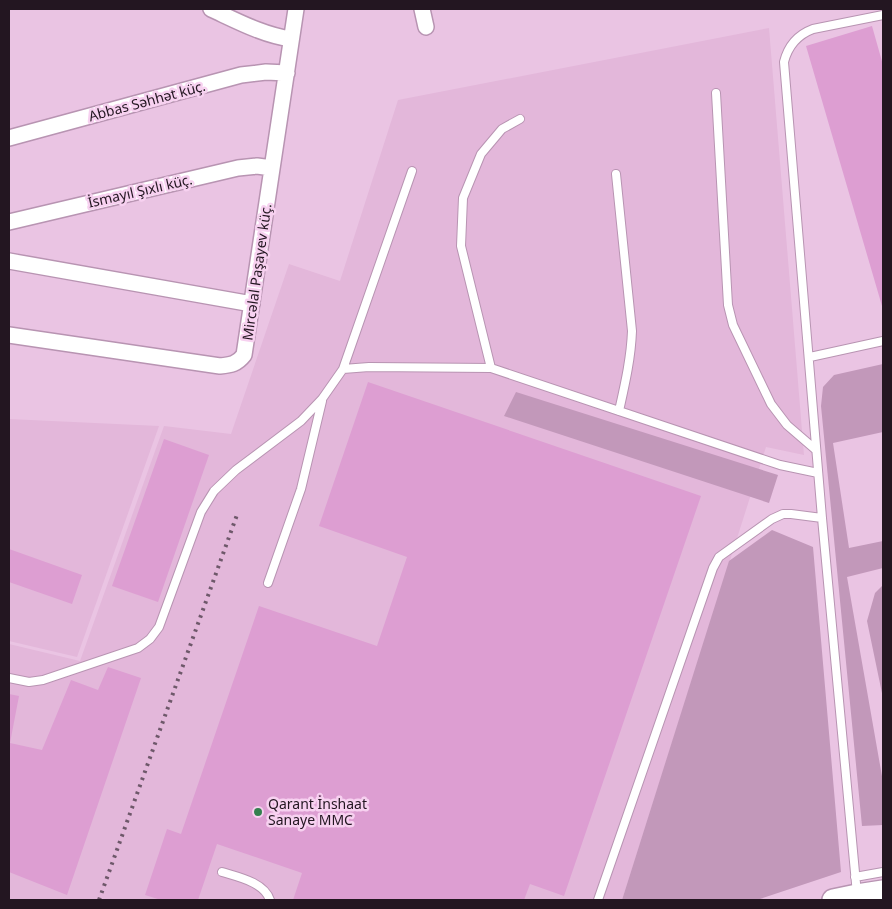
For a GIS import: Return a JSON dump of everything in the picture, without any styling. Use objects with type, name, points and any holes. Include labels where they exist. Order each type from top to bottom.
[{"type":"street","points":[[211,9],[265,33],[291,39]]},
{"type":"street","name":"Mircəlal Paşayev küç.","points":[[9,335],[220,366],[234,365],[239,361],[244,355],[296,9]]},
{"type":"street","points":[[422,9],[426,27]]},
{"type":"street","name":"Abbas Səhhət küç.","points":[[9,138],[241,76],[266,72],[286,73]]},
{"type":"street","name":"İsmayıl Şıxlı küç.","points":[[9,222],[238,168],[257,166],[272,168]]},
{"type":"street","points":[[9,261],[252,304]]},
{"type":"street","points":[[833,900],[856,886],[883,891]]},
{"type":"lane","points":[[883,15],[802,33],[786,52],[784,62],[810,358],[818,473],[856,886],[883,872]]},
{"type":"lane","points":[[716,94],[728,305],[733,325],[771,404],[786,424],[816,450]]},
{"type":"lane","points":[[491,368],[461,246],[463,198],[481,154],[502,129],[520,119]]},
{"type":"lane","points":[[9,678],[29,682],[44,680],[138,648],[150,639],[159,627],[201,512],[214,491],[236,470],[301,421],[322,399],[343,369],[412,170]]},
{"type":"lane","points":[[616,174],[632,331],[627,379],[619,411]]},
{"type":"lane","points":[[810,358],[883,341]]},
{"type":"lane","points":[[343,369],[369,367],[491,368],[780,465],[818,473]]},
{"type":"lane","points":[[268,583],[301,489],[322,399]]},
{"type":"lane","points":[[598,900],[713,568],[719,557],[772,519],[783,514],[822,518]]},
{"type":"lane","points":[[222,872],[250,882],[270,897],[270,900]]},
{"type":"shaded area","points":[[769,28],[804,455],[766,447],[622,900],[9,900],[9,644],[80,661],[164,426],[231,434],[289,264],[340,281],[398,100]]},
{"type":"shaded area","points":[[883,364],[883,432],[833,443],[849,548],[883,541],[883,568],[847,577],[883,782],[883,825],[862,826],[821,406],[823,387],[834,375]]},
{"type":"shaded area","points":[[516,392],[778,475],[769,503],[504,416]]},
{"type":"shaded area","points":[[9,419],[159,426],[77,657],[9,641]]},
{"type":"shaded area","points":[[772,530],[813,547],[841,872],[757,900],[622,900],[729,561]]},
{"type":"shaded area","points":[[883,585],[883,698],[867,621],[875,593]]},
{"type":"building","points":[[872,26],[883,65],[883,306],[806,46]]},
{"type":"building","points":[[368,382],[701,496],[564,896],[530,884],[524,900],[293,900],[302,873],[217,844],[198,900],[161,900],[145,895],[167,829],[181,834],[259,606],[377,646],[407,557],[319,526]]},
{"type":"building","points":[[164,439],[209,455],[158,602],[112,586]]},
{"type":"building","points":[[9,549],[82,575],[72,604],[9,582]]},
{"type":"building","points":[[108,667],[141,678],[67,895],[9,872],[9,694],[19,696],[10,743],[42,750],[71,680],[98,690]]},
{"type":"railway","points":[[99,900],[238,512]]},
{"type":"place","name":"Qarant İnshaat Sanaye MMC","points":[[258,812]]}]
